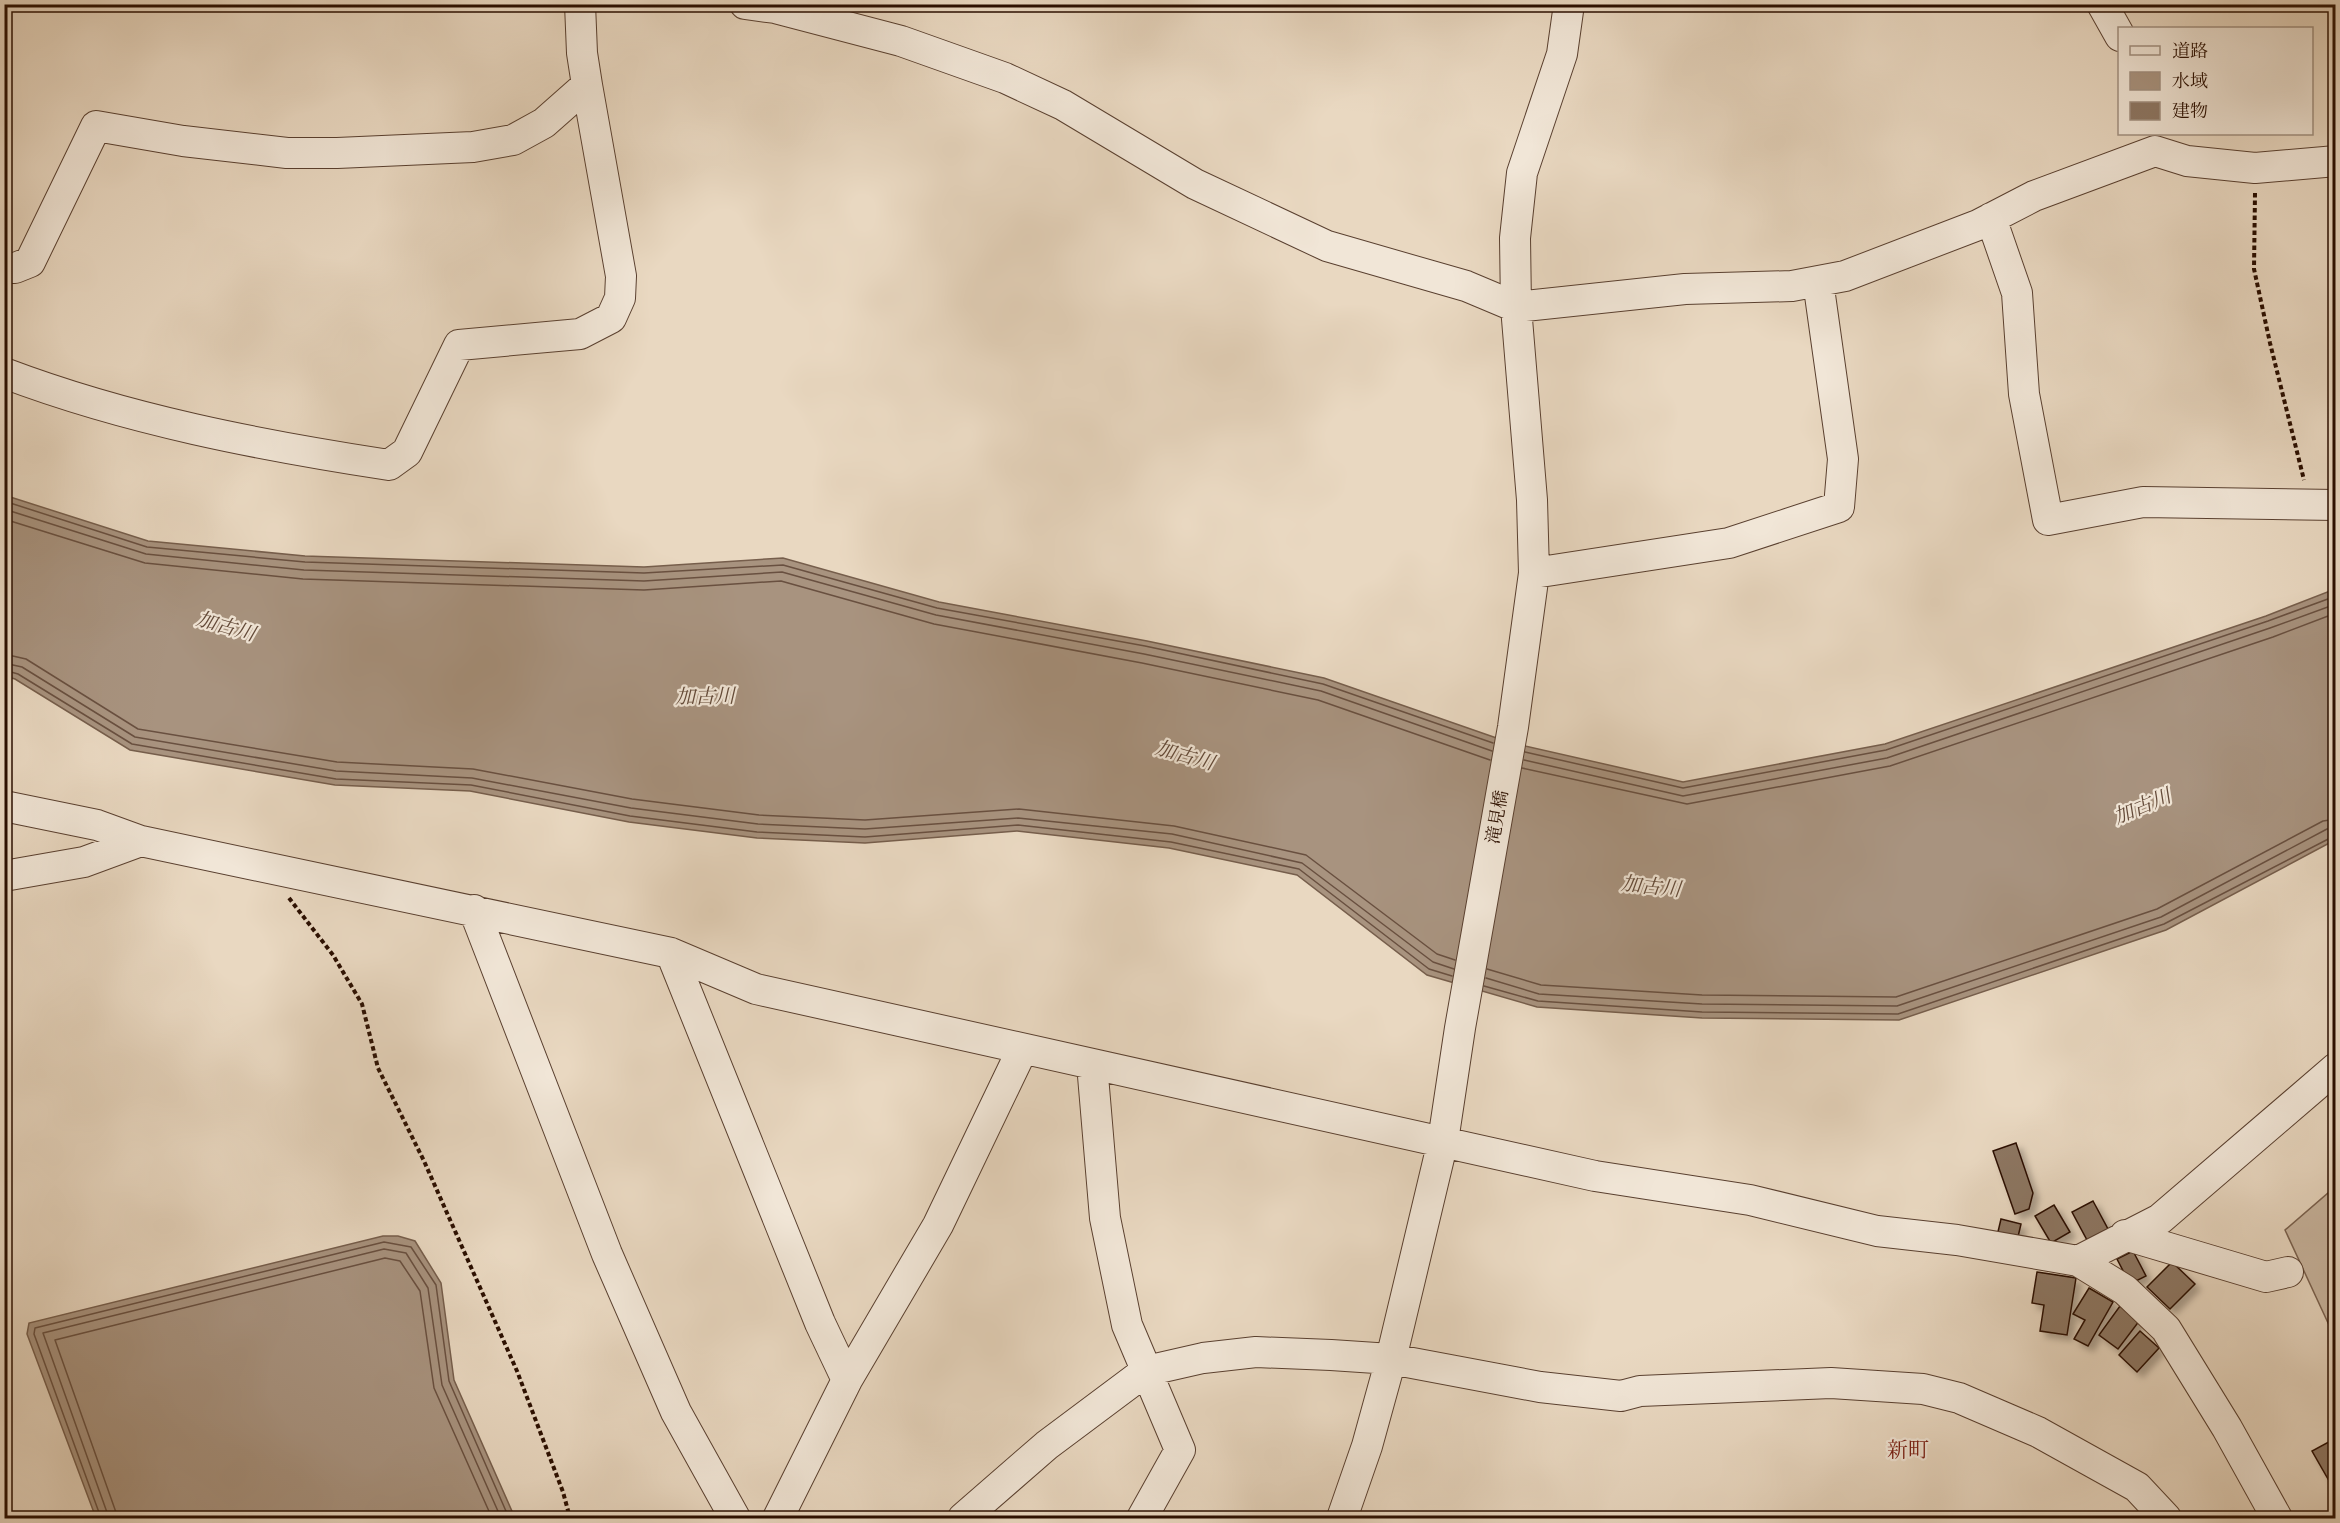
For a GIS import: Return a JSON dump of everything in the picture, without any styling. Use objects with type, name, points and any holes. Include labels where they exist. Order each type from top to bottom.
[{"type":"street","points":[[4,373],[32,384],[187,428],[279,448],[389,465],[407,452],[459,345],[580,334],[611,318],[620,298],[621,276],[582,53],[580,4]]},
{"type":"street","points":[[745,4],[775,8],[902,41],[1005,78],[1063,105],[1196,184],[1327,246],[1466,286],[1516,307],[1685,289],[1792,286],[1845,276],[1991,218],[2153,142],[2187,161],[2255,168],[2336,161]]},
{"type":"street","name":"滝見橋","points":[[1342,1518],[1367,1446],[1391,1359],[1443,1141],[1460,1028],[1513,727],[1534,573],[1532,500],[1516,307],[1515,238],[1522,173],[1562,54],[1569,4]]},
{"type":"street","points":[[2102,4],[2118,32]]},
{"type":"street","points":[[4,268],[15,268],[30,261],[96,126],[183,141],[287,153],[473,147],[513,140],[544,123],[587,86]]},
{"type":"street","points":[[1991,218],[2018,293],[2024,394],[2048,520],[2144,502],[2323,505]]},
{"type":"street","points":[[1534,573],[1729,543],[1839,507],[1843,459],[1818,281]]},
{"type":"street","points":[[4,806],[97,825],[141,841],[671,953],[756,989],[1595,1176],[1750,1200],[1877,1231],[2078,1261],[2125,1290],[2166,1329],[2227,1428],[2277,1518]]},
{"type":"street","points":[[4,876],[84,862],[141,841]]},
{"type":"street","points":[[474,910],[608,1254],[676,1412],[735,1518]]},
{"type":"street","points":[[671,953],[820,1323],[847,1380]]},
{"type":"street","points":[[778,1518],[847,1380],[938,1225],[1022,1050]]},
{"type":"street","points":[[1092,1064],[1105,1218],[1127,1325],[1180,1450],[1142,1518]]},
{"type":"street","points":[[2078,1261],[2160,1219],[2336,1068]]},
{"type":"street","points":[[2125,1235],[2266,1277],[2288,1272]]},
{"type":"street","points":[[963,1518],[1047,1445],[1146,1371],[1203,1358],[1256,1352],[1391,1359],[1540,1387],[1621,1396],[1640,1391],[1831,1383],[1923,1389],[1959,1398],[2038,1432],[2137,1487],[2166,1518]]},
{"type":"path","points":[[2255,168],[2254,269],[2323,505]]},
{"type":"path","points":[[265,866],[333,955],[362,1004],[378,1068],[424,1161],[517,1371],[563,1492],[570,1518]]},
{"type":"shaded area","points":[[2335,1187],[2335,1338],[2285,1230]]},
{"type":"water","name":"加古川","points":[[4,495],[148,541],[305,556],[644,567],[783,558],[939,602],[1147,641],[1324,678],[1508,742],[1683,782],[1885,744],[2266,616],[2335,589],[2335,840],[2166,930],[1899,1020],[1702,1018],[1537,1007],[1427,975],[1297,875],[1169,848],[1017,831],[865,843],[757,838],[629,822],[470,791],[335,785],[130,750],[15,679],[5,676]]},
{"type":"water","points":[[383,1236],[398,1236],[415,1241],[441,1283],[454,1380],[515,1518],[96,1518],[27,1334],[29,1323]]},
{"type":"building","points":[[2016,1143],[2033,1193],[2029,1209],[2015,1214],[1993,1151]]},
{"type":"building","points":[[2093,1201],[2108,1229],[2087,1240],[2072,1212]]},
{"type":"building","points":[[2054,1205],[2070,1232],[2051,1243],[2035,1216]]},
{"type":"building","points":[[2001,1219],[2021,1224],[2017,1241],[1997,1236]]},
{"type":"building","points":[[2133,1251],[2146,1276],[2130,1284],[2117,1259]]},
{"type":"building","points":[[2172,1262],[2195,1284],[2170,1309],[2147,1287]]},
{"type":"building","points":[[2037,1272],[2076,1278],[2067,1335],[2040,1331],[2044,1305],[2032,1303]]},
{"type":"building","points":[[2089,1288],[2113,1302],[2088,1346],[2074,1339],[2085,1320],[2073,1314]]},
{"type":"building","points":[[2120,1306],[2140,1320],[2118,1349],[2099,1335]]},
{"type":"building","points":[[2140,1331],[2159,1348],[2137,1372],[2119,1355]]},
{"type":"building","points":[[2336,1438],[2336,1493],[2312,1451]]},
{"type":"district","name":"新町","points":[[1908,1449]]}]
